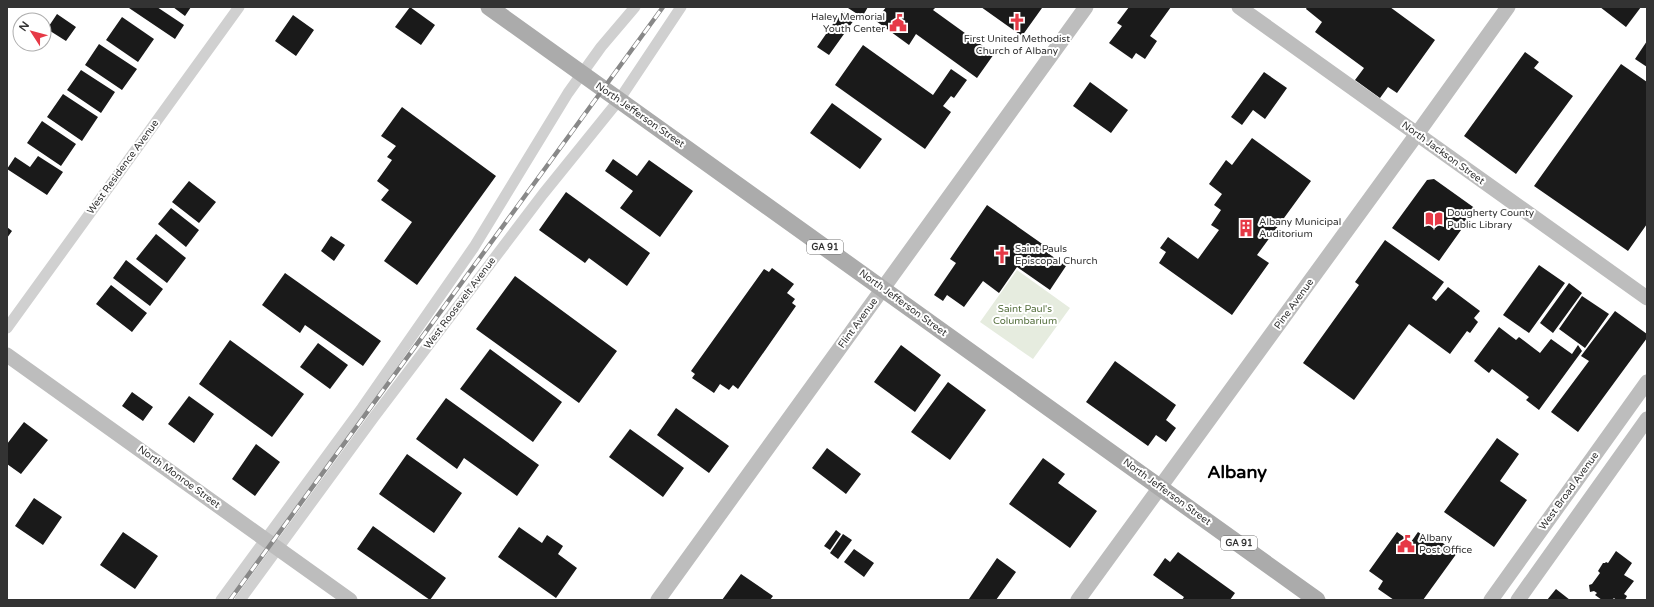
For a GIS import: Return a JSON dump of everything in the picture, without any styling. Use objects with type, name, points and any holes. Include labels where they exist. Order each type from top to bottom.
[{"type":"main road","name":"North Jefferson Street","points":[[489,7],[1317,600]]},
{"type":"main road","name":"Flint Avenue","points":[[658,600],[1086,7]]},
{"type":"main road","name":"North Jackson Street","points":[[1239,7],[1647,298]]},
{"type":"main road","name":"Pine Avenue","points":[[1078,600],[1508,7]]},
{"type":"main road","name":"North Monroe Street","points":[[7,355],[350,600]]},
{"type":"main road","name":"West Broad Avenue","points":[[1491,600],[1647,382]]},
{"type":"main road","points":[[1518,600],[1647,419]]},
{"type":"street","name":"West Residence Avenue","points":[[7,328],[239,7]]},
{"type":"street","name":"West Roosevelt Avenue","points":[[240,600],[272,544],[362,408],[474,247],[568,93],[601,47],[635,7]]},
{"type":"street","name":"West Roosevelt Avenue","points":[[221,600],[272,544],[374,417],[543,194],[619,100],[681,7]]},
{"type":"green space","name":"Saint Paul's Columbarium","points":[[1017,270],[1070,308],[1033,359],[980,322]]},
{"type":"building","points":[[157,7],[184,25],[175,39],[129,8]]},
{"type":"building","points":[[173,7],[191,7],[185,16]]},
{"type":"building","points":[[410,7],[435,25],[421,45],[395,27]]},
{"type":"building","points":[[868,7],[862,17],[848,8]]},
{"type":"building","points":[[886,7],[936,7],[933,10],[994,54],[977,78],[916,34],[909,45],[876,21]]},
{"type":"building","name":"First United Methodist Church of Albany","points":[[981,7],[1040,7],[1042,8],[1022,36]]},
{"type":"building","points":[[1129,7],[1171,7],[1150,36],[1157,41],[1145,59],[1136,53],[1132,59],[1109,43],[1122,26],[1117,23]]},
{"type":"building","points":[[1307,7],[1390,7],[1435,40],[1397,93],[1388,87],[1380,98],[1355,80],[1364,68],[1315,32],[1322,22],[1306,9]]},
{"type":"building","points":[[1600,7],[1641,7],[1626,27]]},
{"type":"building","points":[[842,11],[854,20],[829,55],[817,47]]},
{"type":"building","points":[[57,14],[76,27],[66,41],[52,32],[52,22]]},
{"type":"building","points":[[293,15],[314,30],[296,56],[275,41]]},
{"type":"building","points":[[122,17],[154,39],[138,62],[106,40]]},
{"type":"building","points":[[1647,41],[1647,67],[1635,59]]},
{"type":"building","points":[[99,44],[137,69],[122,90],[85,65]]},
{"type":"building","points":[[863,45],[933,95],[951,69],[967,80],[954,98],[951,96],[943,106],[951,112],[925,149],[835,85]]},
{"type":"building","points":[[1525,52],[1539,62],[1534,68],[1573,96],[1516,174],[1464,136]]},
{"type":"building","points":[[1621,64],[1647,82],[1647,224],[1628,251],[1534,186]]},
{"type":"building","points":[[81,70],[115,92],[101,113],[67,90]]},
{"type":"building","points":[[1264,72],[1287,88],[1265,119],[1253,110],[1242,125],[1231,117]]},
{"type":"building","points":[[1090,82],[1128,110],[1111,133],[1073,106]]},
{"type":"building","points":[[63,94],[98,117],[82,141],[47,117]]},
{"type":"building","points":[[832,103],[882,139],[860,169],[810,133]]},
{"type":"building","points":[[402,107],[496,176],[417,285],[384,261],[412,222],[381,200],[389,190],[377,181],[392,160],[387,157],[396,146],[381,136]]},
{"type":"building","points":[[42,121],[76,144],[61,166],[27,143]]},
{"type":"building","name":"Albany Municipal Auditorium","points":[[1252,138],[1311,181],[1257,255],[1269,263],[1232,315],[1159,263],[1166,252],[1160,248],[1168,237],[1198,259],[1219,230],[1211,225],[1221,210],[1214,205],[1222,194],[1209,184],[1226,160],[1232,165]]},
{"type":"building","points":[[38,156],[63,172],[47,195],[7,169],[15,157],[30,167]]},
{"type":"building","points":[[613,159],[637,176],[649,160],[693,191],[660,237],[620,208],[633,191],[605,171]]},
{"type":"building","name":"Dougherty County Public Library","points":[[1434,179],[1476,209],[1439,261],[1392,228],[1427,180]]},
{"type":"building","points":[[189,181],[216,202],[199,223],[172,202]]},
{"type":"building","points":[[566,192],[650,253],[627,286],[589,258],[585,263],[539,230]]},
{"type":"building","name":"Saint Pauls Episcopal Church","points":[[987,205],[1048,248],[1045,251],[1066,266],[1050,290],[1017,267],[999,293],[983,281],[964,307],[947,295],[943,301],[934,295],[956,263],[950,259]]},
{"type":"building","points":[[171,208],[199,230],[186,247],[158,224]]},
{"type":"building","points":[[7,227],[12,231],[7,238]]},
{"type":"building","points":[[156,234],[186,258],[167,283],[136,259]]},
{"type":"building","points":[[331,236],[345,245],[334,261],[321,251]]},
{"type":"building","points":[[1385,240],[1444,282],[1432,298],[1436,301],[1448,287],[1480,311],[1474,318],[1478,322],[1470,333],[1467,331],[1450,354],[1409,324],[1354,400],[1303,363],[1359,285],[1355,282]]},
{"type":"building","points":[[126,260],[163,289],[150,306],[113,278]]},
{"type":"building","points":[[1539,265],[1565,283],[1529,333],[1503,315]]},
{"type":"building","points":[[772,268],[794,284],[787,293],[795,299],[792,303],[796,306],[738,389],[733,385],[729,390],[720,384],[714,393],[692,378],[695,374],[691,371],[764,269],[769,272]]},
{"type":"building","points":[[285,273],[381,341],[363,366],[305,325],[300,333],[262,305]]},
{"type":"building","points":[[515,276],[617,351],[579,403],[476,329]]},
{"type":"building","points":[[1569,283],[1582,293],[1553,333],[1540,323]]},
{"type":"building","points":[[111,285],[147,313],[132,332],[96,304]]},
{"type":"building","points":[[1582,296],[1609,314],[1585,348],[1559,329]]},
{"type":"building","points":[[1615,311],[1647,334],[1647,338],[1578,432],[1551,412],[1589,361],[1581,356]]},
{"type":"building","points":[[1499,327],[1516,340],[1519,337],[1540,353],[1551,339],[1572,354],[1578,345],[1582,351],[1539,410],[1526,400],[1529,397],[1492,369],[1489,373],[1474,361]]},
{"type":"building","points":[[230,340],[304,394],[272,437],[199,384]]},
{"type":"building","points":[[318,343],[348,365],[330,389],[300,367]]},
{"type":"building","points":[[901,345],[941,375],[915,412],[874,382]]},
{"type":"building","points":[[490,349],[562,402],[533,442],[460,389]]},
{"type":"building","points":[[1115,361],[1176,405],[1166,420],[1176,428],[1166,442],[1156,435],[1148,446],[1086,402]]},
{"type":"building","points":[[948,382],[986,410],[950,460],[911,432]]},
{"type":"building","points":[[132,392],[153,407],[143,421],[122,406]]},
{"type":"building","points":[[189,396],[214,414],[194,443],[168,424]]},
{"type":"building","points":[[446,398],[539,465],[517,496],[464,458],[457,469],[416,439]]},
{"type":"building","points":[[676,408],[729,446],[709,473],[657,435]]},
{"type":"building","points":[[24,422],[48,440],[21,474],[7,464],[7,444]]},
{"type":"building","points":[[630,429],[684,468],[663,497],[609,457]]},
{"type":"building","points":[[1497,438],[1519,454],[1500,481],[1527,500],[1494,547],[1444,512]]},
{"type":"building","points":[[256,444],[280,462],[255,496],[232,479]]},
{"type":"building","points":[[827,448],[861,474],[846,494],[812,468]]},
{"type":"building","points":[[407,454],[462,493],[434,533],[379,494]]},
{"type":"building","points":[[1043,458],[1065,474],[1058,483],[1097,511],[1070,548],[1009,504]]},
{"type":"building","points":[[34,498],[62,517],[43,545],[15,526]]},
{"type":"building","points":[[373,526],[446,578],[430,600],[357,549]]},
{"type":"building","points":[[519,527],[542,543],[547,535],[563,546],[558,554],[577,568],[556,598],[498,557]]},
{"type":"building","points":[[836,530],[841,534],[830,550],[824,546]]},
{"type":"building","points":[[123,532],[158,556],[135,589],[100,565]]},
{"type":"building","points":[[1397,532],[1411,542],[1418,532],[1427,538],[1430,534],[1457,553],[1423,600],[1394,600],[1378,589],[1383,581],[1369,571]]},
{"type":"building","points":[[843,534],[852,540],[838,559],[830,553]]},
{"type":"building","points":[[854,549],[874,563],[864,577],[844,562]]},
{"type":"building","points":[[1616,551],[1632,563],[1624,575],[1634,581],[1624,594],[1627,596],[1625,600],[1616,600],[1614,598],[1612,600],[1602,600],[1595,595],[1597,593],[1594,591],[1590,592],[1589,585],[1592,584],[1600,573],[1598,571],[1603,563],[1608,563]]},
{"type":"building","points":[[1178,552],[1235,593],[1230,600],[1182,600],[1184,597],[1153,575],[1165,558],[1170,562]]},
{"type":"building","points":[[997,558],[1016,572],[996,600],[969,599]]},
{"type":"building","points":[[741,574],[773,596],[770,600],[722,600]]},
{"type":"building","points":[[1556,589],[1570,600],[1547,600]]},
{"type":"railway","points":[[230,600],[663,7]]},
{"type":"place","name":"First United Methodist Church of Albany","points":[[1017,22]]},
{"type":"place","name":"Haley Memorial Youth Center","points":[[898,23]]},
{"type":"place","name":"Dougherty County Public Library","points":[[1434,219]]},
{"type":"place","name":"Albany Municipal Auditorium","points":[[1246,228]]},
{"type":"place","name":"Saint Pauls Episcopal Church","points":[[1002,255]]},
{"type":"place","name":"Albany Post Office","points":[[1406,544]]},
{"type":"district","name":"Albany","points":[[1237,472]]}]
